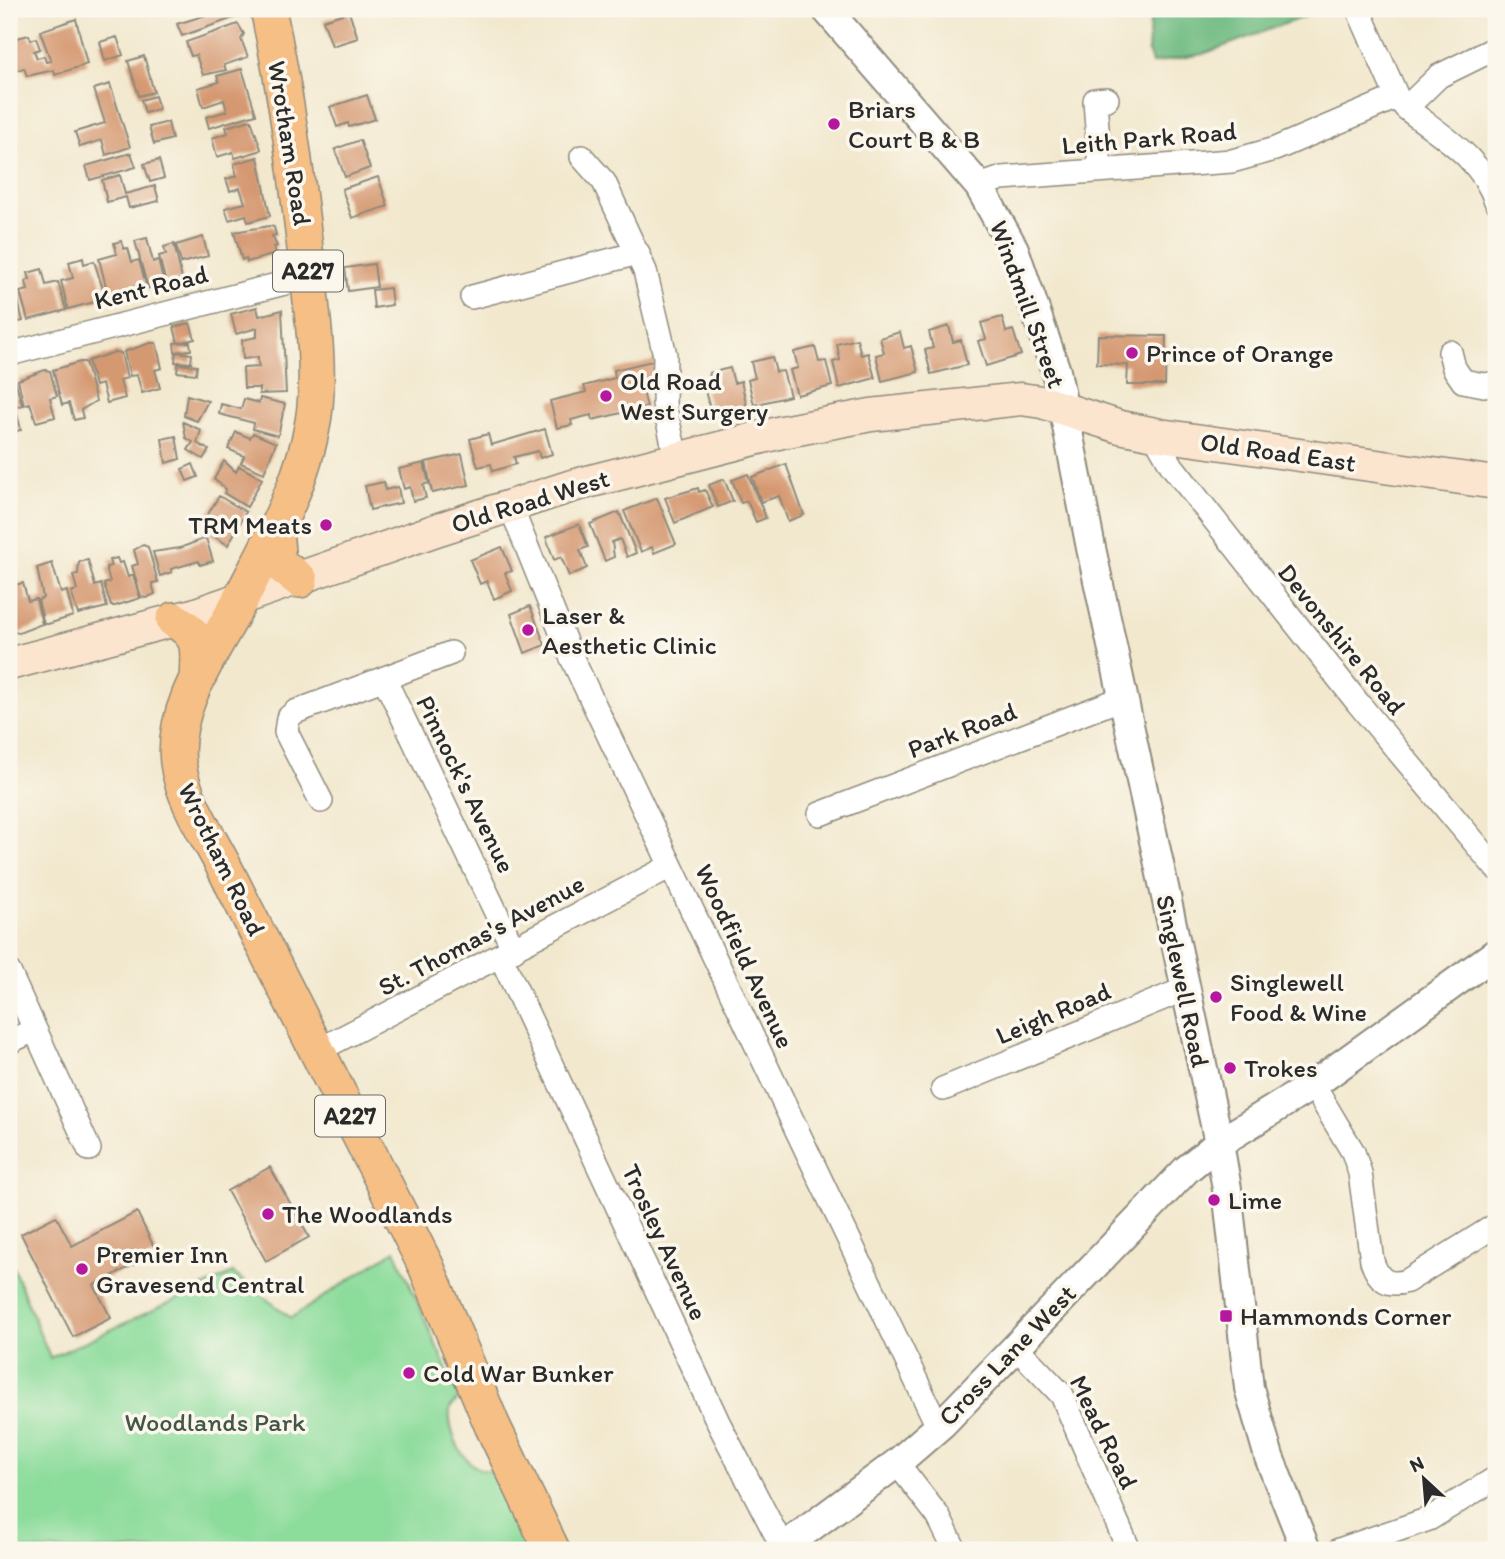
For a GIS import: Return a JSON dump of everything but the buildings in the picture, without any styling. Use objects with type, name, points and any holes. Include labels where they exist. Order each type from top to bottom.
[{"type":"main road","name":"Wrotham Road","points":[[268,9],[292,152],[308,277],[317,365],[315,408],[303,461],[275,530],[197,680],[178,741],[178,761],[184,783],[426,1266],[492,1425],[552,1550]]},
{"type":"main road","name":"Old Road West","points":[[9,664],[240,600],[510,505],[676,457],[782,432],[918,409],[1021,399],[1064,408]]},
{"type":"main road","name":"Old Road East","points":[[1064,408],[1121,427],[1160,435],[1496,483]]},
{"type":"main road","name":"A227","points":[[275,530],[278,563],[300,580]]},
{"type":"main road","name":"A227","points":[[174,620],[189,629],[197,642],[197,680]]},
{"type":"street","name":"Windmill Street","points":[[825,9],[979,187],[1014,249],[1056,371],[1064,408]]},
{"type":"street","points":[[1358,9],[1401,102],[1475,163],[1488,180],[1496,201]]},
{"type":"street","name":"Leith Park Road","points":[[979,187],[1002,177],[1232,162],[1251,157],[1401,102],[1439,76],[1496,48]]},
{"type":"street","points":[[1094,100],[1100,170]]},
{"type":"street","points":[[582,157],[604,182],[648,280],[664,348],[664,404],[676,457]]},
{"type":"street","points":[[472,297],[638,253]]},
{"type":"street","name":"Kent Road","points":[[9,354],[308,277]]},
{"type":"street","points":[[1450,352],[1454,368],[1463,381],[1484,386],[1496,383]]},
{"type":"street","name":"Singlewell Road","points":[[1064,408],[1123,698],[1219,1143],[1227,1189],[1249,1388],[1269,1457],[1306,1550]]},
{"type":"street","name":"Devonshire Road","points":[[1160,435],[1160,445],[1172,466],[1262,584],[1496,868]]},
{"type":"street","name":"Woodfield Avenue","points":[[510,505],[570,654],[933,1416],[942,1424]]},
{"type":"street","points":[[321,801],[286,732],[288,718],[295,712],[385,680],[439,651]]},
{"type":"street","name":"Pinnock's Avenue","points":[[385,680],[508,954]]},
{"type":"street","name":"Park Road","points":[[820,814],[1123,698]]},
{"type":"street","name":"St. Thomas's Avenue","points":[[317,1051],[508,954],[671,866]]},
{"type":"street","name":"Cross Lane West","points":[[782,1549],[897,1463],[942,1424],[1178,1179],[1219,1143],[1312,1085],[1496,953]]},
{"type":"street","name":"Trosley Avenue","points":[[508,954],[730,1445],[782,1549]]},
{"type":"street","points":[[9,972],[89,1149]]},
{"type":"street","name":"Leigh Road","points":[[943,1089],[1185,989]]},
{"type":"street","points":[[9,1042],[34,1030]]},
{"type":"street","points":[[1312,1085],[1353,1152],[1360,1173],[1372,1261],[1375,1271],[1386,1283],[1395,1285],[1408,1281],[1496,1225]]},
{"type":"street","name":"Mead Road","points":[[1016,1347],[1062,1395],[1129,1550]]},
{"type":"street","points":[[897,1463],[938,1516],[955,1550]]},
{"type":"street","points":[[1339,1550],[1429,1519],[1496,1478]]},
{"type":"green space","points":[[1151,9],[1325,9],[1203,54],[1152,63],[1148,51]]},
{"type":"green space","name":"Woodlands Park","points":[[395,1250],[459,1398],[450,1408],[454,1438],[472,1464],[490,1471],[532,1550],[9,1550],[9,1257],[50,1358],[233,1273],[291,1318]]},
{"type":"place","name":"Briars Court B & B","points":[[834,124]]},
{"type":"place","name":"Prince of Orange","points":[[1132,353]]},
{"type":"place","name":"Old Road West Surgery","points":[[606,396]]},
{"type":"place","name":"TRM Meats","points":[[326,525]]},
{"type":"place","name":"Laser & Aesthetic Clinic","points":[[528,630]]},
{"type":"place","name":"Singlewell Food & Wine","points":[[1216,997]]},
{"type":"place","name":"Trokes","points":[[1230,1068]]},
{"type":"place","name":"Lime","points":[[1214,1200]]},
{"type":"place","name":"The Woodlands","points":[[268,1214]]},
{"type":"place","name":"Premier Inn Gravesend Central","points":[[82,1269]]},
{"type":"place","name":"Hammonds Corner","points":[[1226,1316]]},
{"type":"place","name":"Cold War Bunker","points":[[409,1373]]}]
